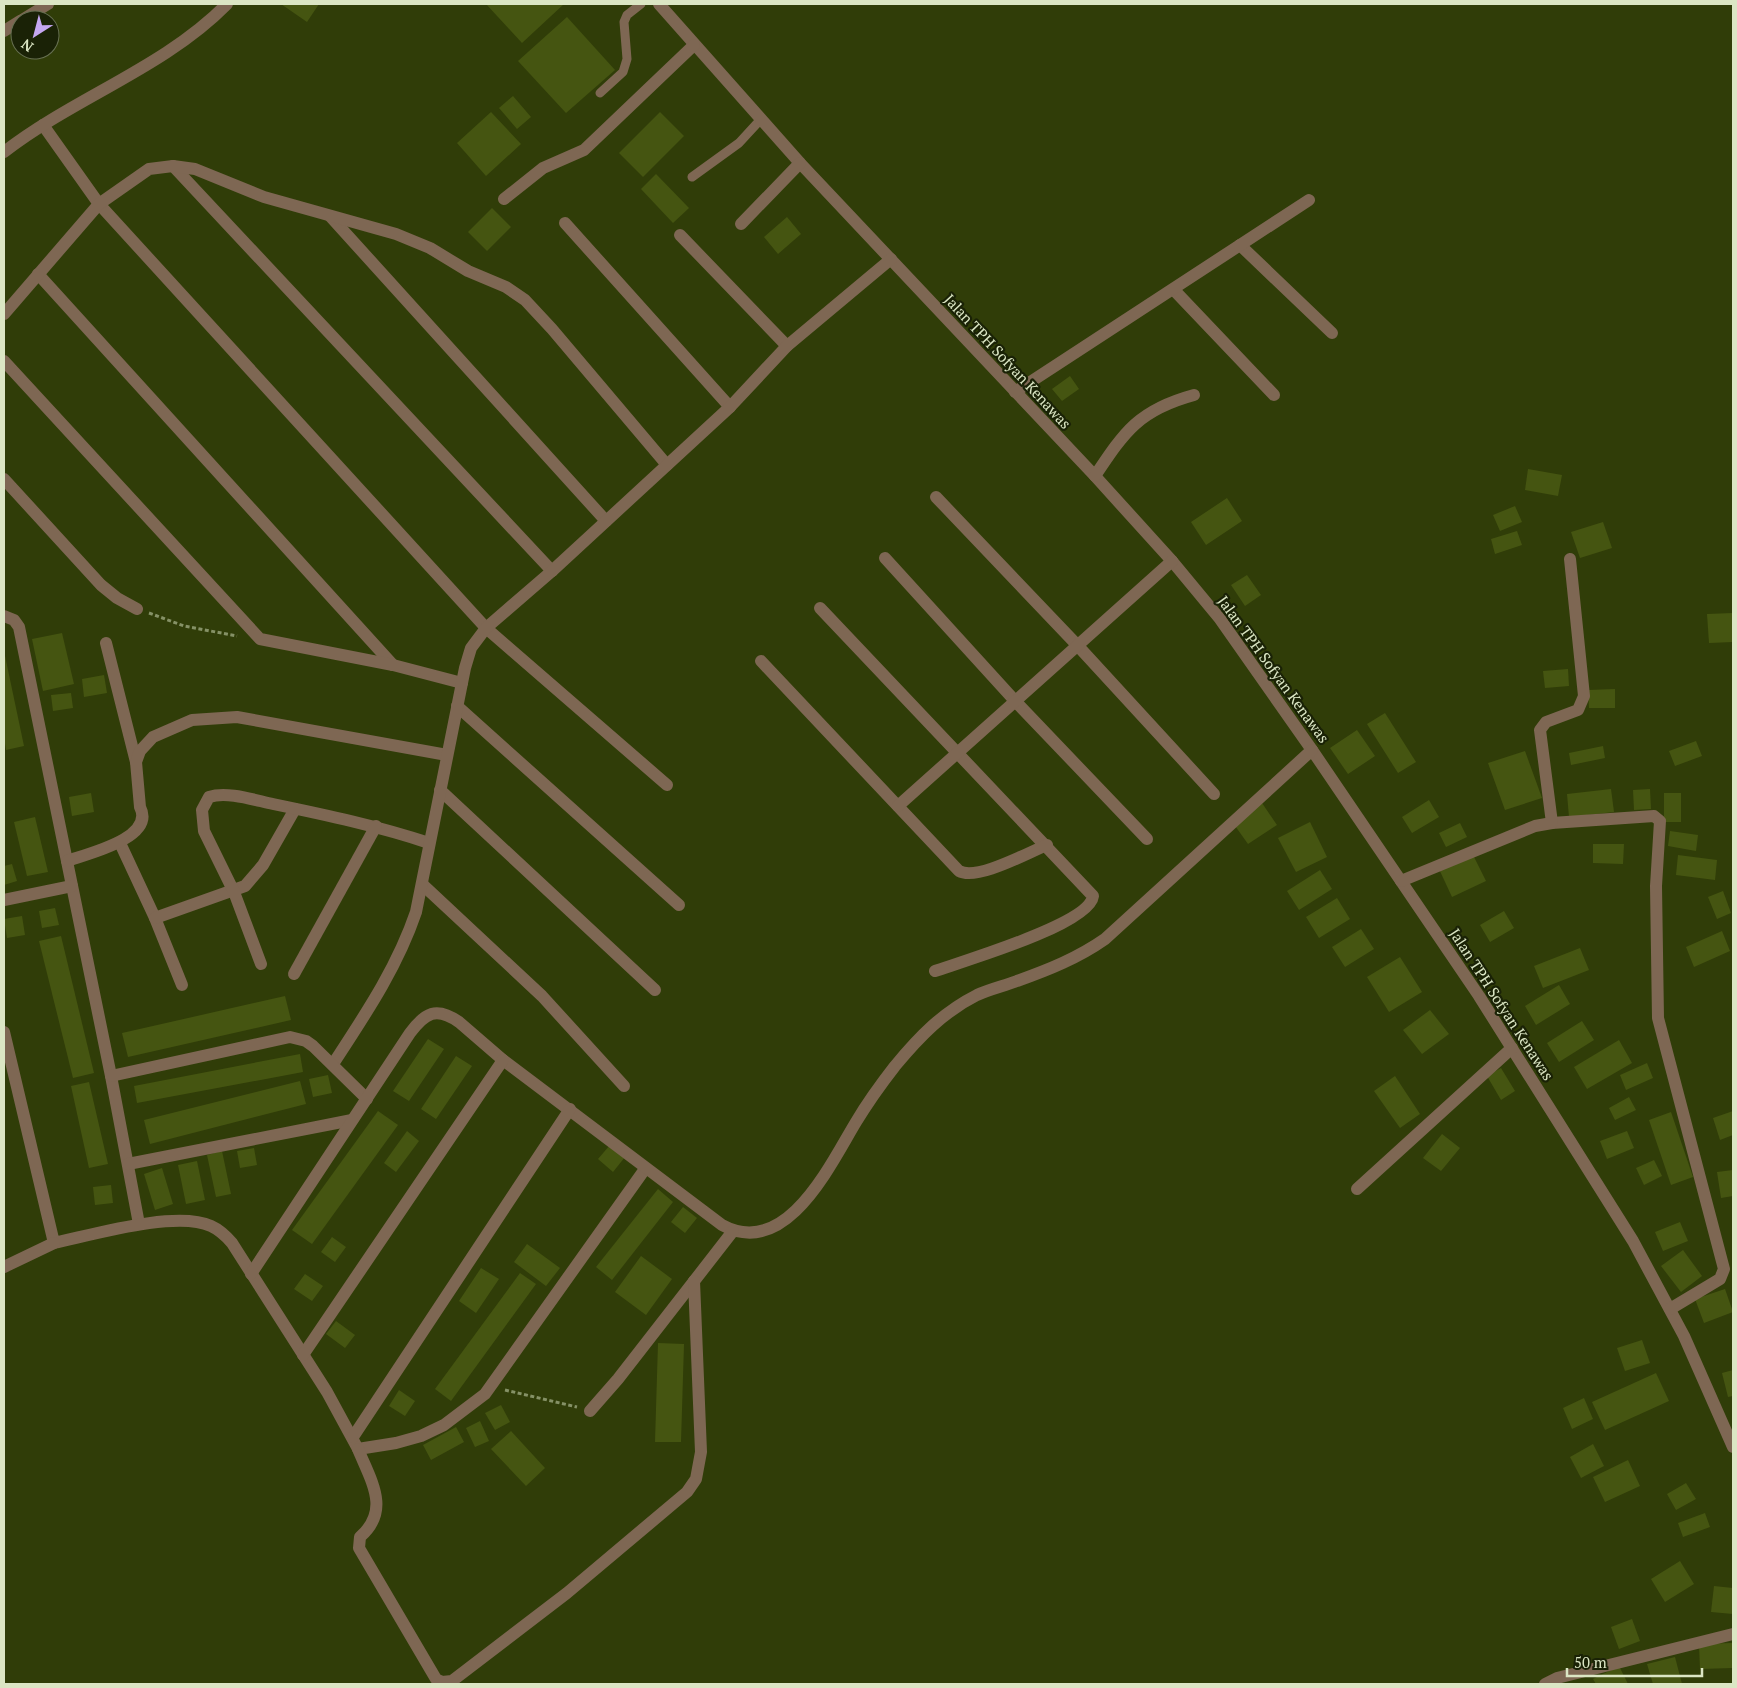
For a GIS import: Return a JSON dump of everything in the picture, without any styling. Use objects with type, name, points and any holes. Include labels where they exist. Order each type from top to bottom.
[{"type":"street","points":[[4,152],[43,125],[178,46],[204,27],[227,4]]},
{"type":"street","name":"Jalan TPH Sofyan Kenawas","points":[[659,4],[800,163],[1095,476],[1172,561],[1220,619],[1312,750],[1512,1048],[1633,1241],[1684,1336],[1733,1444]]},
{"type":"street","points":[[504,199],[543,168],[584,150],[694,44]]},
{"type":"street","points":[[43,125],[99,204],[486,628],[667,785]]},
{"type":"street","points":[[741,224],[800,163]]},
{"type":"street","points":[[173,166],[552,571]]},
{"type":"street","points":[[4,314],[99,204],[149,169],[173,166],[194,169],[264,197],[396,234],[430,248],[468,270],[506,287],[524,300],[552,329],[667,465]]},
{"type":"street","points":[[1015,392],[1174,290],[1309,200]]},
{"type":"street","points":[[330,216],[606,521]]},
{"type":"street","points":[[566,223],[730,407]]},
{"type":"street","points":[[680,235],[788,346]]},
{"type":"street","points":[[1240,246],[1332,333]]},
{"type":"street","points":[[333,1064],[388,978],[407,939],[423,885],[429,843],[471,648],[486,628],[552,571],[730,407],[788,346],[891,259]]},
{"type":"street","points":[[38,274],[393,665]]},
{"type":"street","points":[[1174,290],[1274,395]]},
{"type":"street","points":[[4,361],[260,639],[393,665],[462,683]]},
{"type":"street","points":[[1095,476],[1126,433],[1143,416],[1156,408],[1194,395]]},
{"type":"street","points":[[4,479],[101,586],[137,609]]},
{"type":"street","points":[[936,497],[1078,646],[1214,794]]},
{"type":"street","points":[[885,558],[1016,702],[1147,840]]},
{"type":"street","points":[[1552,823],[1540,730],[1546,722],[1578,710],[1584,696],[1570,558]]},
{"type":"street","points":[[898,806],[1172,561]]},
{"type":"street","points":[[820,608],[1047,845],[1093,896],[1089,906],[1077,916],[1056,927],[936,971]]},
{"type":"street","points":[[4,616],[14,620],[19,627],[111,1076],[139,1224]]},
{"type":"street","points":[[67,861],[120,843],[136,830],[143,813],[140,807],[136,762],[106,643]]},
{"type":"street","points":[[761,661],[959,871],[965,874],[978,874],[1047,845]]},
{"type":"street","points":[[457,706],[679,905]]},
{"type":"street","points":[[136,762],[140,751],[153,737],[192,720],[212,717],[237,717],[447,755]]},
{"type":"street","points":[[251,1274],[410,1033],[425,1016],[435,1013],[451,1017],[503,1060],[712,1218],[733,1231],[755,1233],[768,1229],[784,1221],[798,1208],[815,1187],[880,1086],[932,1024],[952,1009],[979,994],[1060,964],[1086,952],[1105,940],[1312,750]]},
{"type":"street","points":[[440,790],[655,990]]},
{"type":"street","points":[[261,964],[234,892],[204,831],[202,810],[209,797],[216,794],[238,797],[376,826],[429,843]]},
{"type":"street","points":[[155,918],[234,892],[245,886],[254,876],[295,809]]},
{"type":"street","points":[[1401,881],[1535,826],[1552,823],[1654,816],[1660,822],[1656,886],[1658,1018],[1724,1269],[1720,1279],[1670,1310]]},
{"type":"street","points":[[294,974],[376,826]]},
{"type":"street","points":[[120,843],[155,918],[182,985]]},
{"type":"street","points":[[423,885],[542,996],[624,1086]]},
{"type":"street","points":[[4,900],[72,886]]},
{"type":"street","points":[[4,1032],[54,1244]]},
{"type":"street","points":[[111,1076],[290,1038],[306,1041],[333,1064],[367,1099]]},
{"type":"street","points":[[1357,1188],[1512,1048]]},
{"type":"street","points":[[303,1355],[503,1060]]},
{"type":"street","points":[[353,1437],[570,1110]]},
{"type":"street","points":[[128,1164],[352,1120]]},
{"type":"street","points":[[358,1450],[421,1436],[444,1424],[485,1394],[645,1169]]},
{"type":"street","points":[[4,1267],[54,1244],[139,1224],[194,1222],[209,1225],[223,1233],[232,1243],[353,1437],[373,1486],[377,1506],[377,1514],[370,1529],[360,1537],[359,1548],[436,1679],[442,1682],[452,1681],[567,1593],[687,1492],[696,1479],[701,1452],[694,1281]]},
{"type":"street","points":[[590,1411],[618,1379],[733,1231]]},
{"type":"street","points":[[1545,1684],[1558,1678],[1733,1634]]},
{"type":"lane","points":[[600,93],[623,72],[627,59],[624,22],[627,15],[641,4]]},
{"type":"lane","points":[[692,177],[739,143],[761,120]]},
{"type":"path","points":[[137,609],[193,628],[220,634],[260,639]]},
{"type":"path","points":[[485,1394],[504,1390],[590,1411]]},
{"type":"building","points":[[281,4],[319,4],[307,22]]},
{"type":"building","points":[[486,4],[564,4],[522,43]]},
{"type":"building","points":[[567,17],[615,70],[566,113],[518,61]]},
{"type":"building","points":[[513,96],[531,117],[517,129],[499,108]]},
{"type":"building","points":[[491,112],[521,144],[486,176],[457,143]]},
{"type":"building","points":[[660,112],[684,136],[643,177],[619,153]]},
{"type":"building","points":[[656,174],[689,208],[673,223],[641,189]]},
{"type":"building","points":[[492,208],[511,227],[487,251],[468,232]]},
{"type":"building","points":[[787,217],[801,234],[778,254],[764,237]]},
{"type":"building","points":[[1070,376],[1079,389],[1062,401],[1052,389]]},
{"type":"building","points":[[1528,469],[1562,475],[1558,496],[1525,490]]},
{"type":"building","points":[[1227,498],[1242,521],[1206,545],[1191,522]]},
{"type":"building","points":[[1515,506],[1522,522],[1500,531],[1493,515]]},
{"type":"building","points":[[1603,522],[1612,548],[1580,558],[1571,532]]},
{"type":"building","points":[[1517,531],[1522,545],[1495,554],[1491,539]]},
{"type":"building","points":[[1247,575],[1261,595],[1245,606],[1231,585]]},
{"type":"building","points":[[1733,613],[1733,642],[1709,643],[1707,614]]},
{"type":"building","points":[[62,633],[74,684],[43,691],[32,639]]},
{"type":"building","points":[[4,651],[24,746],[6,750],[4,737]]},
{"type":"building","points":[[1568,669],[1569,686],[1545,688],[1543,671]]},
{"type":"building","points":[[104,675],[107,693],[84,697],[82,679]]},
{"type":"building","points":[[1615,689],[1615,708],[1589,708],[1588,690]]},
{"type":"building","points":[[71,693],[73,708],[53,711],[51,695]]},
{"type":"building","points":[[1385,713],[1416,762],[1398,773],[1367,724]]},
{"type":"building","points":[[1357,730],[1375,756],[1348,774],[1330,748]]},
{"type":"building","points":[[1696,741],[1702,756],[1675,766],[1669,751]]},
{"type":"building","points":[[1603,746],[1605,758],[1571,765],[1569,753]]},
{"type":"building","points":[[1525,751],[1542,798],[1505,810],[1488,763]]},
{"type":"building","points":[[1611,789],[1614,812],[1569,817],[1567,794]]},
{"type":"building","points":[[1650,789],[1651,809],[1634,810],[1633,790]]},
{"type":"building","points":[[91,793],[94,812],[72,816],[69,797]]},
{"type":"building","points":[[1664,793],[1681,793],[1681,822],[1664,822]]},
{"type":"building","points":[[1429,800],[1439,817],[1412,833],[1402,817]]},
{"type":"building","points":[[1262,803],[1277,825],[1248,844],[1233,823]]},
{"type":"building","points":[[35,817],[48,872],[27,876],[14,822]]},
{"type":"building","points":[[1310,822],[1327,857],[1296,872],[1278,838]]},
{"type":"building","points":[[1460,823],[1467,837],[1446,847],[1439,833]]},
{"type":"building","points":[[1670,831],[1698,835],[1696,851],[1668,846]]},
{"type":"building","points":[[1593,844],[1624,844],[1623,864],[1593,863]]},
{"type":"building","points":[[1472,853],[1486,881],[1452,897],[1439,869]]},
{"type":"building","points":[[1678,855],[1717,860],[1715,880],[1676,875]]},
{"type":"building","points":[[12,864],[17,881],[4,885],[4,866]]},
{"type":"building","points":[[1320,870],[1332,889],[1299,910],[1287,891]]},
{"type":"building","points":[[1723,891],[1731,913],[1717,919],[1708,897]]},
{"type":"building","points":[[1337,898],[1350,919],[1319,938],[1306,917]]},
{"type":"building","points":[[55,908],[59,925],[42,928],[39,911]]},
{"type":"building","points":[[1504,911],[1514,928],[1490,942],[1480,925]]},
{"type":"building","points":[[22,916],[25,935],[7,938],[4,919]]},
{"type":"building","points":[[1361,929],[1374,949],[1345,967],[1332,947]]},
{"type":"building","points":[[1722,931],[1730,951],[1694,967],[1686,947]]},
{"type":"building","points":[[61,936],[94,1073],[73,1078],[39,941]]},
{"type":"building","points":[[1580,948],[1589,970],[1543,988],[1534,966]]},
{"type":"building","points":[[1400,957],[1422,992],[1389,1012],[1367,977]]},
{"type":"building","points":[[1559,985],[1570,1004],[1536,1025],[1525,1006]]},
{"type":"building","points":[[285,996],[291,1020],[128,1057],[122,1033]]},
{"type":"building","points":[[1430,1010],[1449,1034],[1422,1054],[1403,1030]]},
{"type":"building","points":[[1582,1021],[1594,1040],[1559,1062],[1547,1043]]},
{"type":"building","points":[[428,1039],[444,1049],[409,1101],[393,1091]]},
{"type":"building","points":[[1619,1040],[1632,1063],[1587,1089],[1574,1067]]},
{"type":"building","points":[[300,1054],[303,1072],[137,1103],[134,1086]]},
{"type":"building","points":[[456,1056],[472,1066],[436,1119],[421,1109]]},
{"type":"building","points":[[1647,1063],[1653,1078],[1626,1090],[1620,1075]]},
{"type":"building","points":[[1501,1068],[1515,1091],[1501,1100],[1487,1076]]},
{"type":"building","points":[[328,1075],[332,1093],[313,1097],[309,1079]]},
{"type":"building","points":[[1395,1076],[1420,1114],[1400,1128],[1374,1091]]},
{"type":"building","points":[[300,1081],[306,1104],[150,1144],[144,1120]]},
{"type":"building","points":[[89,1082],[108,1164],[89,1168],[71,1086]]},
{"type":"building","points":[[1629,1097],[1636,1110],[1615,1120],[1609,1108]]},
{"type":"building","points":[[378,1111],[398,1125],[312,1244],[292,1230]]},
{"type":"building","points":[[1733,1111],[1733,1135],[1720,1140],[1713,1118]]},
{"type":"building","points":[[1671,1112],[1693,1177],[1671,1185],[1649,1120]]},
{"type":"building","points":[[407,1131],[419,1141],[396,1172],[384,1163]]},
{"type":"building","points":[[1627,1131],[1634,1148],[1607,1159],[1600,1141]]},
{"type":"building","points":[[1442,1134],[1460,1148],[1441,1171],[1423,1158]]},
{"type":"building","points":[[610,1145],[625,1157],[613,1172],[598,1159]]},
{"type":"building","points":[[254,1148],[257,1165],[240,1168],[237,1151]]},
{"type":"building","points":[[222,1151],[231,1194],[216,1197],[207,1155]]},
{"type":"building","points":[[1654,1160],[1662,1176],[1644,1185],[1636,1168]]},
{"type":"building","points":[[197,1161],[205,1200],[186,1204],[178,1165]]},
{"type":"building","points":[[162,1168],[173,1204],[155,1210],[144,1174]]},
{"type":"building","points":[[1733,1170],[1733,1196],[1721,1198],[1717,1172]]},
{"type":"building","points":[[111,1185],[113,1203],[95,1205],[93,1187]]},
{"type":"building","points":[[658,1189],[673,1202],[612,1280],[596,1267]]},
{"type":"building","points":[[683,1207],[697,1218],[685,1233],[671,1222]]},
{"type":"building","points":[[1680,1222],[1688,1241],[1663,1251],[1655,1232]]},
{"type":"building","points":[[332,1237],[346,1247],[335,1262],[321,1252]]},
{"type":"building","points":[[527,1244],[560,1268],[546,1286],[514,1262]]},
{"type":"building","points":[[1683,1250],[1702,1276],[1681,1292],[1661,1266]]},
{"type":"building","points":[[641,1256],[672,1279],[646,1315],[615,1292]]},
{"type":"building","points":[[481,1268],[499,1279],[476,1313],[459,1301]]},
{"type":"building","points":[[520,1273],[536,1284],[451,1401],[435,1389]]},
{"type":"building","points":[[305,1274],[323,1286],[312,1301],[294,1289]]},
{"type":"building","points":[[1725,1289],[1733,1312],[1704,1323],[1695,1299]]},
{"type":"building","points":[[336,1321],[355,1335],[345,1348],[326,1334]]},
{"type":"building","points":[[1642,1340],[1650,1363],[1625,1371],[1617,1348]]},
{"type":"building","points":[[658,1343],[684,1344],[681,1442],[655,1442]]},
{"type":"building","points":[[1733,1370],[1733,1396],[1728,1397],[1722,1373]]},
{"type":"building","points":[[1656,1373],[1669,1401],[1605,1430],[1592,1402]]},
{"type":"building","points":[[399,1390],[415,1401],[405,1416],[389,1406]]},
{"type":"building","points":[[1584,1398],[1593,1419],[1572,1429],[1563,1408]]},
{"type":"building","points":[[501,1405],[510,1422],[495,1430],[485,1413]]},
{"type":"building","points":[[480,1421],[489,1441],[475,1447],[466,1428]]},
{"type":"building","points":[[456,1427],[464,1442],[431,1460],[423,1445]]},
{"type":"building","points":[[511,1431],[545,1468],[526,1486],[491,1449]]},
{"type":"building","points":[[1593,1444],[1604,1466],[1581,1478],[1570,1457]]},
{"type":"building","points":[[1628,1460],[1640,1486],[1605,1502],[1593,1477]]},
{"type":"building","points":[[1686,1483],[1696,1499],[1676,1510],[1667,1494]]},
{"type":"building","points":[[1705,1513],[1710,1527],[1683,1537],[1678,1523]]},
{"type":"building","points":[[1680,1561],[1694,1584],[1665,1602],[1651,1579]]},
{"type":"building","points":[[1714,1586],[1733,1588],[1733,1614],[1711,1612]]},
{"type":"building","points":[[1632,1619],[1640,1641],[1619,1649],[1611,1627]]},
{"type":"building","points":[[1733,1643],[1733,1668],[1700,1669],[1699,1644]]},
{"type":"building","points":[[1675,1657],[1682,1684],[1653,1684],[1647,1664]]},
{"type":"building","points":[[1619,1666],[1628,1684],[1596,1684],[1593,1679]]}]
